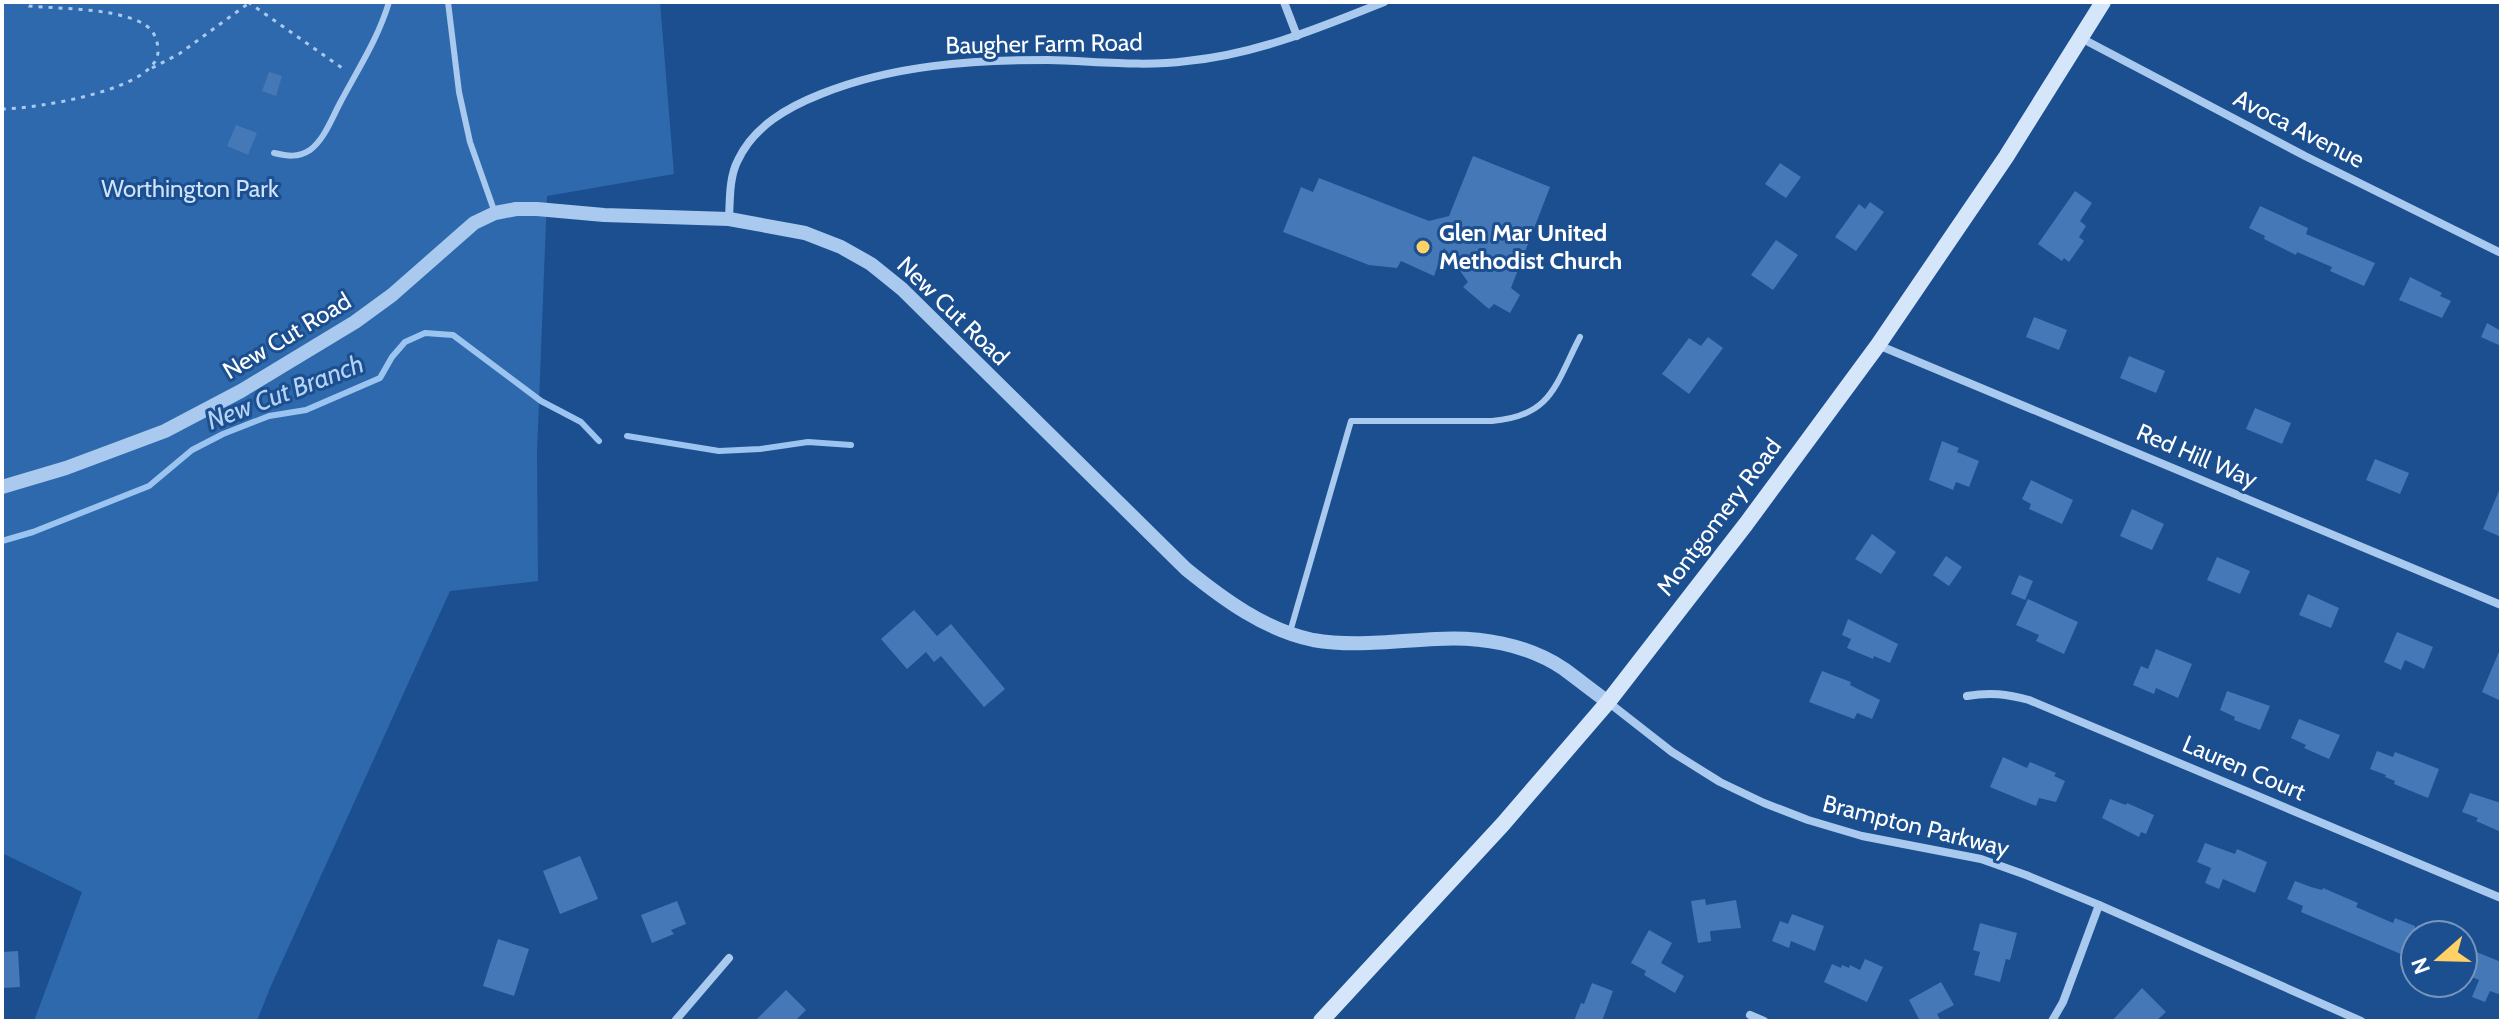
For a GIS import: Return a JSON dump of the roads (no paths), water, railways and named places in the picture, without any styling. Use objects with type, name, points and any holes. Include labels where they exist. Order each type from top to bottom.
[{"type":"main road","name":"Montgomery Road","points":[[1328,1018],[1608,702],[1746,524],[1878,345],[2006,157],[2103,2]]},
{"type":"street","points":[[1284,2],[1297,36]]},
{"type":"street","name":"Baugher Farm Road","points":[[729,219],[730,187],[736,162],[750,139],[782,113],[847,83],[922,67],[974,62],[1183,62],[1228,56],[1297,36],[1384,2]]},
{"type":"street","name":"Avoca Avenue","points":[[2081,38],[2305,156],[2501,253]]},
{"type":"street","name":"New Cut Road","points":[[2,487],[66,468],[152,436],[241,391],[355,322],[392,295],[474,223],[495,213],[537,209],[604,215],[729,219],[805,233],[841,247],[871,264],[902,289],[1186,569],[1223,599],[1272,625],[1313,640],[1369,643],[1439,638],[1479,639],[1522,649],[1562,668],[1608,702]]},
{"type":"street","name":"Red Hill Way","points":[[1878,345],[2501,605]]},
{"type":"street","name":"Lauren Court","points":[[1967,696],[1989,692],[2029,700],[2501,898]]},
{"type":"street","name":"Brampton Parkway","points":[[1608,702],[1672,752],[1720,782],[1764,803],[1862,836],[1981,859],[2099,905],[2361,1021]]},
{"type":"street","points":[[2052,1021],[2063,1002],[2099,905]]},
{"type":"street","points":[[675,1021],[729,958]]},
{"type":"street","points":[[1750,1015],[1764,1021]]},
{"type":"lane","points":[[274,153],[293,157],[311,149],[324,133],[372,46],[389,2]]},
{"type":"lane","points":[[448,2],[459,92],[470,142],[495,213]]},
{"type":"lane","points":[[1290,632],[1351,421],[1492,421],[1527,415],[1550,395],[1580,337]]},
{"type":"waterway","name":"New Cut Branch","points":[[2,541],[33,532],[149,486],[192,450],[223,434],[269,416],[306,410],[380,378],[405,342],[425,333],[453,335],[541,401],[581,422],[599,441]]},
{"type":"waterway","points":[[627,436],[719,451],[808,442],[851,445]]},
{"type":"place","name":"Glen Mar United Methodist Church","points":[[1423,247]]},
{"type":"park label","name":"Worthington Park","points":[[190,189]]}]
